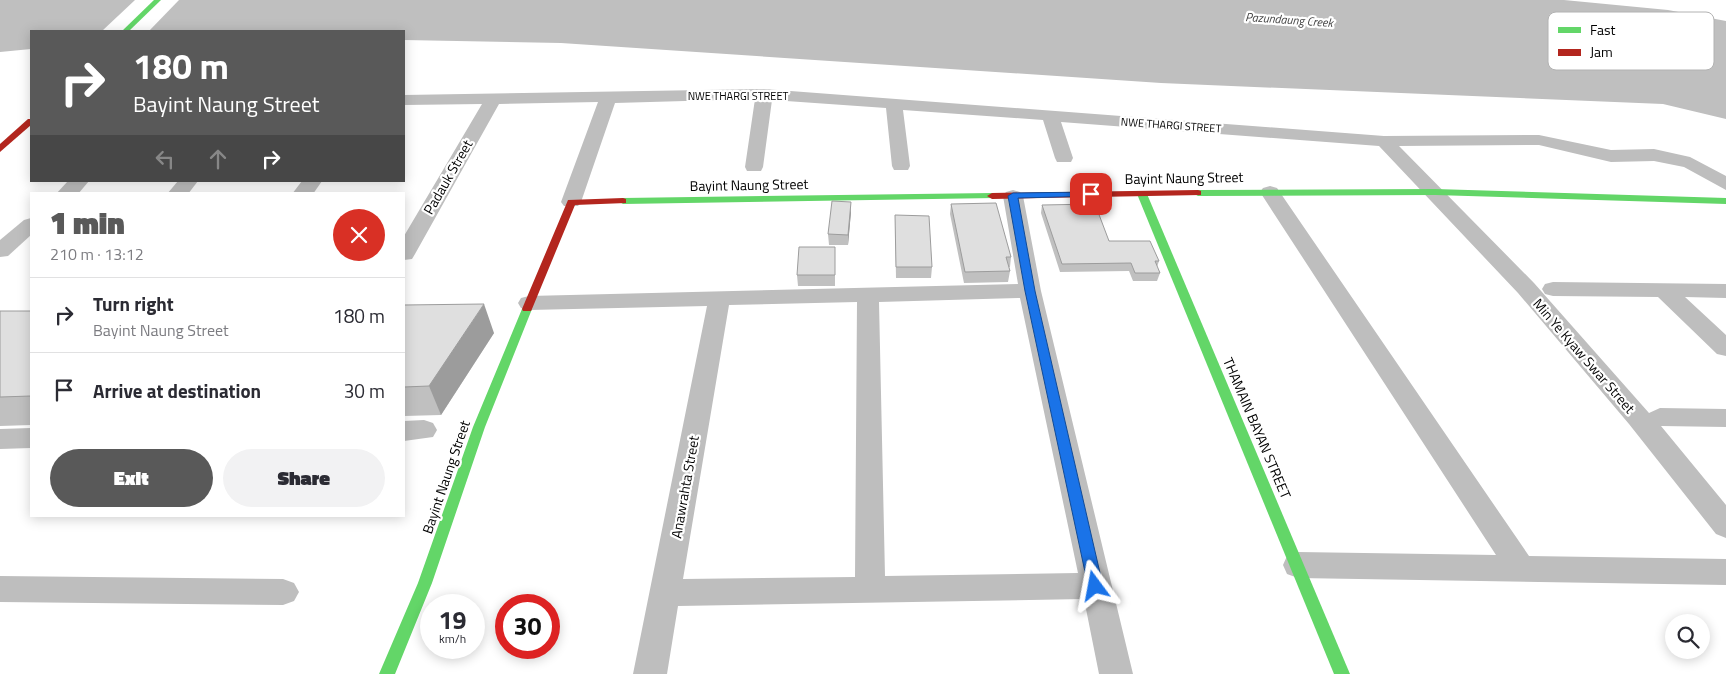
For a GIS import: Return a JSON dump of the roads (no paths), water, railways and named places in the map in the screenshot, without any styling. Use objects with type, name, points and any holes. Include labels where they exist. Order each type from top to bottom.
[{"type":"street","points":[[126,30],[158,0]]},
{"type":"street","points":[[754,167],[764,94]]},
{"type":"street","name":"NWE THARGI STREET","points":[[405,100],[764,94],[1384,141],[1539,140],[1611,156],[1654,154],[1690,162],[1726,184]]},
{"type":"street","points":[[571,202],[605,98]]},
{"type":"street","name":"Padauk Street","points":[[405,252],[493,100]]},
{"type":"street","points":[[894,104],[901,166]]},
{"type":"street","points":[[1050,116],[1064,158]]},
{"type":"street","points":[[0,150],[30,122]]},
{"type":"street","name":"Min Ye Kyaw Swar Street","points":[[1384,141],[1526,288],[1638,417],[1726,526]]},
{"type":"street","points":[[68,192],[79,182]]},
{"type":"street","points":[[179,192],[189,182]]},
{"type":"street","points":[[304,192],[312,182]]},
{"type":"street","points":[[1270,192],[1521,569]]},
{"type":"street","name":"Bayint Naung Street","points":[[387,674],[425,583],[479,427],[571,202],[1270,192],[1434,192],[1726,202]]},
{"type":"street","name":"THAMAIN BAYAN STREET","points":[[1142,194],[1342,674]]},
{"type":"street","points":[[1013,196],[1030,291],[1116,674]]},
{"type":"street","points":[[0,251],[30,225]]},
{"type":"street","points":[[1553,289],[1726,291]]},
{"type":"street","points":[[1664,290],[1726,348]]},
{"type":"street","points":[[529,303],[719,300],[1030,291]]},
{"type":"street","points":[[868,296],[870,590]]},
{"type":"street","name":"Anawrahta Street","points":[[650,674],[719,300]]},
{"type":"street","points":[[1660,417],[1726,418]]},
{"type":"street","points":[[0,439],[30,438]]},
{"type":"street","points":[[1298,565],[1726,572]]},
{"type":"street","points":[[665,593],[1095,586]]},
{"type":"street","points":[[0,589],[282,592]]},
{"type":"water","name":"Pazundaung Creek","points":[[0,0],[1564,0],[1679,12],[1548,12],[1548,70],[1714,70],[1714,19],[1726,21],[1726,119],[1663,104],[1161,83],[561,43],[405,40],[405,30],[30,30],[30,49],[0,52]]}]
